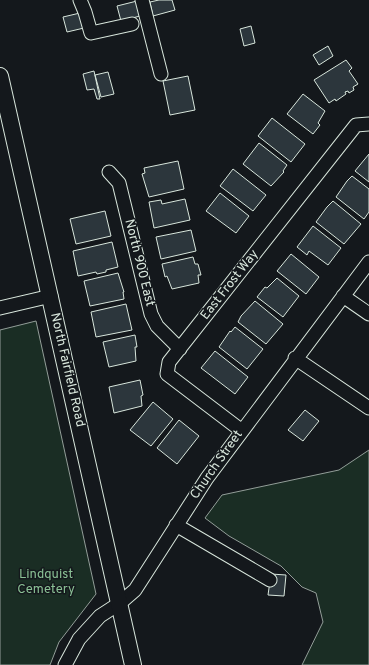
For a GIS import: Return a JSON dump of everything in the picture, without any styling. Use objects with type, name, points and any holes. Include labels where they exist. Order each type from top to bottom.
[{"type":"main road","name":"North Fairfield Road","points":[[0,76],[134,665]]},
{"type":"street","points":[[80,0],[91,33],[132,24]]},
{"type":"street","points":[[142,0],[161,74]]},
{"type":"street","name":"East Frost Way","points":[[242,431],[167,374],[169,362],[362,124]]},
{"type":"street","name":"North 900 East","points":[[109,172],[119,183],[151,314],[157,326],[180,349]]},
{"type":"street","name":"Church Street","points":[[65,665],[79,639],[100,616],[120,603],[135,590],[207,478],[295,358],[369,262]]},
{"type":"street","points":[[0,308],[51,296]]},
{"type":"street","points":[[343,296],[369,314]]},
{"type":"street","points":[[295,358],[369,408]]},
{"type":"street","points":[[176,525],[270,580]]},
{"type":"green space","name":"Lindquist Cemetery","points":[[36,321],[96,594],[59,642],[50,665],[0,665],[0,330]]},
{"type":"green space","points":[[369,450],[369,665],[302,665],[323,622],[316,593],[302,587],[281,566],[229,536],[205,518],[222,495],[339,470]]},
{"type":"building","points":[[172,0],[175,10],[153,16],[150,2]]},
{"type":"building","points":[[137,1],[140,16],[121,21],[117,6]]},
{"type":"building","points":[[80,13],[84,28],[67,32],[63,17]]},
{"type":"building","points":[[251,26],[255,43],[244,46],[240,29]]},
{"type":"building","points":[[328,46],[333,56],[319,65],[313,55]]},
{"type":"building","points":[[346,60],[352,68],[349,71],[358,84],[353,87],[354,90],[349,93],[348,91],[345,92],[346,94],[336,101],[335,99],[329,103],[314,80]]},
{"type":"building","points":[[94,71],[100,99],[97,99],[94,89],[87,90],[83,74]]},
{"type":"building","points":[[108,72],[114,94],[101,97],[95,75]]},
{"type":"building","points":[[188,76],[195,110],[170,115],[163,81]]},
{"type":"building","points":[[303,94],[325,111],[318,123],[320,125],[313,134],[287,114]]},
{"type":"building","points":[[272,118],[305,144],[291,162],[258,136]]},
{"type":"building","points":[[259,143],[287,165],[283,171],[284,172],[271,186],[243,164]]},
{"type":"building","points":[[369,154],[369,182],[355,171]]},
{"type":"building","points":[[178,161],[184,189],[149,197],[142,174],[145,173],[144,168]]},
{"type":"building","points":[[233,169],[266,195],[253,211],[220,186]]},
{"type":"building","points":[[352,176],[369,189],[369,212],[364,219],[336,197]]},
{"type":"building","points":[[220,193],[249,216],[236,233],[206,211]]},
{"type":"building","points":[[185,199],[190,220],[154,228],[149,202],[161,200],[162,204]]},
{"type":"building","points":[[333,201],[361,224],[344,244],[316,222]]},
{"type":"building","points":[[105,211],[111,236],[76,244],[70,219]]},
{"type":"building","points":[[313,226],[341,248],[328,265],[309,251],[307,255],[297,247]]},
{"type":"building","points":[[191,230],[196,251],[161,259],[156,237]]},
{"type":"building","points":[[112,242],[118,267],[106,270],[106,272],[97,274],[96,272],[78,276],[73,251]]},
{"type":"building","points":[[291,254],[319,277],[306,294],[277,271]]},
{"type":"building","points":[[193,257],[195,264],[198,264],[201,275],[198,275],[199,283],[172,289],[167,276],[165,277],[162,264]]},
{"type":"building","points":[[118,273],[124,292],[124,299],[90,306],[84,281]]},
{"type":"building","points":[[277,278],[299,296],[283,317],[257,297],[265,287],[267,288]]},
{"type":"building","points":[[255,301],[283,324],[266,344],[238,322],[241,316]]},
{"type":"building","points":[[126,304],[132,330],[96,337],[91,312]]},
{"type":"building","points":[[235,327],[263,349],[247,369],[219,347],[230,331],[231,332]]},
{"type":"building","points":[[135,335],[137,347],[135,347],[136,361],[109,367],[103,342]]},
{"type":"building","points":[[215,351],[248,377],[235,394],[201,368]]},
{"type":"building","points":[[140,380],[143,395],[141,396],[142,406],[114,413],[109,387]]},
{"type":"building","points":[[153,402],[173,419],[151,446],[130,430]]},
{"type":"building","points":[[305,410],[319,421],[303,441],[288,430]]},
{"type":"building","points":[[179,420],[199,436],[177,464],[157,448]]},
{"type":"building","points":[[271,574],[286,575],[284,596],[268,595]]}]
